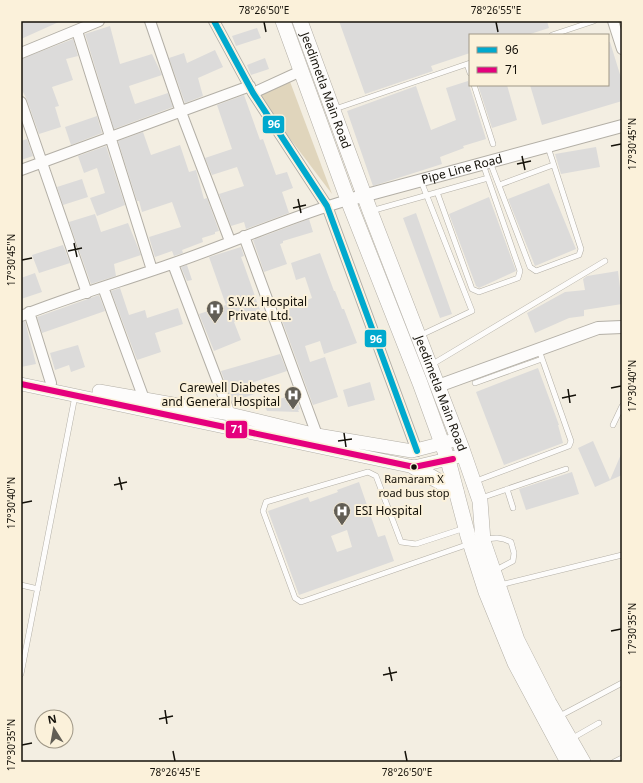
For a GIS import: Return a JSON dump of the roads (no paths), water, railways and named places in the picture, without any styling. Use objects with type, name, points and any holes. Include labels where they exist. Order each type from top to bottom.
[{"type":"main road","name":"Jeedimetla Main Road","points":[[283,21],[348,200],[446,442],[452,459],[456,491],[466,528],[478,539],[495,578],[517,640],[557,717],[583,762]]},
{"type":"main road","name":"Jeedimetla Main Road","points":[[300,21],[364,196],[430,365],[473,482],[478,499],[478,539],[486,592],[506,643],[568,762]]},
{"type":"main road","points":[[21,376],[51,383],[230,414],[317,435],[417,451],[446,442],[400,311],[400,288]]},
{"type":"main road","points":[[21,384],[414,467],[456,491]]},
{"type":"main road","points":[[414,467],[452,459],[478,539]]},
{"type":"street","points":[[21,53],[99,21]]},
{"type":"street","points":[[150,21],[181,112],[230,241]]},
{"type":"street","points":[[214,21],[251,90],[327,206],[417,451]]},
{"type":"street","points":[[613,21],[622,49]]},
{"type":"street","points":[[77,31],[152,270]]},
{"type":"street","points":[[21,170],[181,112],[251,90],[301,71]]},
{"type":"street","points":[[21,102],[87,293]]},
{"type":"street","name":"Pipe Line Road","points":[[348,200],[622,126]]},
{"type":"street","points":[[51,383],[25,314],[173,264],[230,241],[327,206],[348,200]]},
{"type":"street","points":[[244,236],[317,435]]},
{"type":"street","points":[[173,264],[230,414]]},
{"type":"street","points":[[104,287],[144,399]]},
{"type":"street","points":[[438,386],[540,354],[598,328],[622,327]]},
{"type":"lane","points":[[555,34],[594,21]]},
{"type":"lane","points":[[332,110],[469,63]]},
{"type":"lane","points":[[474,86],[493,144]]},
{"type":"lane","points":[[487,162],[499,185],[530,267],[536,270],[579,255],[581,249],[547,146]]},
{"type":"lane","points":[[437,192],[469,285],[472,289],[479,292],[514,280],[520,275],[508,234],[488,178],[487,162]]},
{"type":"lane","points":[[499,185],[553,165]]},
{"type":"lane","points":[[370,211],[488,178]]},
{"type":"lane","points":[[418,337],[472,311],[421,180]]},
{"type":"lane","points":[[430,365],[605,261]]},
{"type":"lane","points":[[473,482],[569,446],[571,441],[540,354]]},
{"type":"lane","points":[[475,383],[514,363]]},
{"type":"lane","points":[[21,674],[76,395]]},
{"type":"lane","points":[[613,425],[622,406]]},
{"type":"lane","points":[[478,499],[566,470]]},
{"type":"lane","points":[[466,528],[416,544],[401,542],[376,476],[368,472],[266,502],[263,511],[295,598],[301,602],[478,539],[494,537],[504,538],[511,542],[514,553],[513,561],[495,578]]},
{"type":"lane","points":[[507,489],[513,508]]},
{"type":"lane","points":[[495,578],[622,555]]},
{"type":"lane","points":[[21,585],[38,589]]},
{"type":"lane","points":[[557,717],[622,683]]},
{"type":"lane","points":[[570,740],[599,723]]},
{"type":"lane","points":[[614,762],[622,758]]},
{"type":"place","name":"S.V.K. Hospital Private Ltd.","points":[[215,324]]},
{"type":"place","name":"Carewell Diabetes and General Hospital","points":[[293,410]]},
{"type":"place","name":"Ramaram X road bus stop","points":[[414,467]]},
{"type":"place","name":"ESI Hospital","points":[[342,526]]}]
